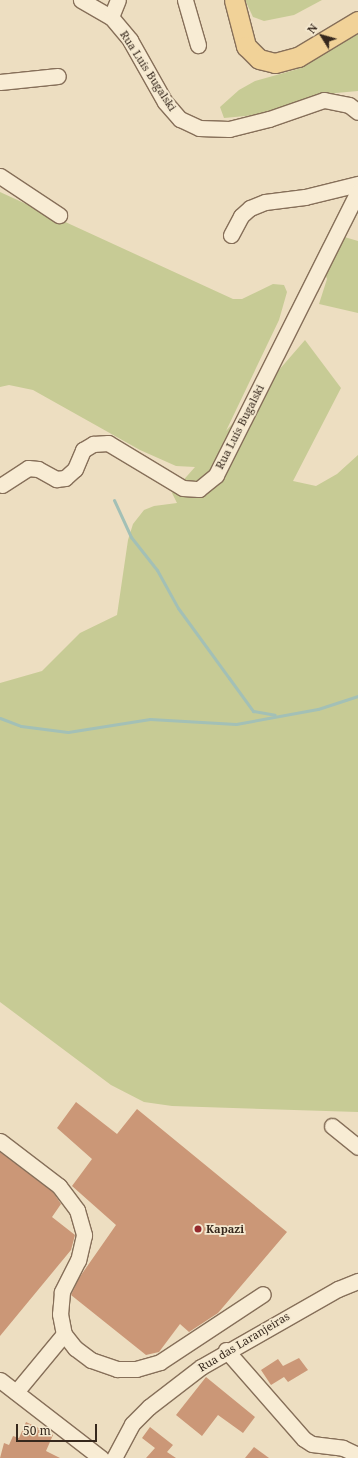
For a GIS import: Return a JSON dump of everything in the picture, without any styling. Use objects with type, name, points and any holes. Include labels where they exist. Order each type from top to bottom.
[{"type":"main road","points":[[234,0],[246,46],[259,59],[275,63],[298,57],[358,21]]},
{"type":"street","name":"Rua Luís Bugalski","points":[[81,0],[111,16],[130,40],[165,102],[180,119],[199,128],[229,129],[269,119],[324,100],[349,105],[358,112]]},
{"type":"street","points":[[111,16],[118,0]]},
{"type":"street","points":[[185,0],[198,45]]},
{"type":"street","points":[[0,82],[58,76]]},
{"type":"street","points":[[0,176],[59,215]]},
{"type":"street","points":[[232,236],[241,216],[250,208],[265,202],[305,196],[358,184]]},
{"type":"street","name":"Rua Luís Bugalski","points":[[2,485],[28,468],[38,469],[56,479],[64,478],[75,469],[83,450],[93,444],[108,442],[183,488],[199,488],[216,475],[358,192]]},
{"type":"street","points":[[332,1126],[358,1147]]},
{"type":"street","points":[[0,1141],[59,1186],[77,1210],[84,1235],[78,1260],[62,1292],[60,1314],[64,1334],[75,1348],[91,1360],[116,1369],[136,1369],[160,1362],[263,1294]]},
{"type":"street","name":"Rua das Laranjeiras","points":[[114,1458],[132,1424],[149,1407],[226,1350],[338,1289],[358,1281]]},
{"type":"street","points":[[16,1392],[64,1334]]},
{"type":"street","points":[[226,1350],[304,1438],[312,1444],[344,1448],[358,1455]]},
{"type":"street","points":[[0,1380],[101,1458]]},
{"type":"green space","points":[[245,0],[322,0],[294,15],[264,21],[253,17]]},
{"type":"green space","points":[[358,33],[358,91],[336,93],[257,115],[224,118],[220,107],[239,90],[255,81],[298,69]]},
{"type":"green space","points":[[0,192],[233,299],[242,299],[273,284],[284,285],[287,292],[279,320],[226,431],[305,340],[341,388],[293,481],[316,486],[337,474],[358,455],[358,1112],[172,1106],[144,1102],[111,1085],[0,1002],[0,683],[42,671],[80,633],[117,615],[128,540],[133,524],[144,510],[154,506],[177,503],[172,493],[195,467],[176,466],[140,450],[33,390],[9,385],[0,387]]},
{"type":"green space","points":[[341,236],[358,241],[358,313],[319,304],[327,279],[322,265]]},
{"type":"building","name":"Kapazi","points":[[76,1102],[117,1134],[137,1109],[287,1232],[218,1313],[189,1332],[180,1324],[159,1352],[146,1355],[71,1295],[79,1278],[116,1225],[72,1186],[92,1159],[57,1128]]},
{"type":"building","points":[[0,1152],[53,1192],[61,1204],[52,1217],[75,1235],[71,1250],[0,1336]]},
{"type":"building","points":[[299,1358],[308,1370],[288,1382],[284,1377],[271,1385],[261,1370],[278,1359],[283,1366]]},
{"type":"building","points":[[206,1377],[255,1417],[243,1433],[218,1415],[202,1436],[176,1415]]},
{"type":"building","points":[[26,1422],[53,1435],[46,1451],[60,1458],[0,1458],[4,1443],[9,1445],[13,1436],[19,1438]]},
{"type":"building","points":[[150,1427],[173,1445],[167,1452],[176,1458],[146,1458],[155,1448],[142,1438]]},
{"type":"building","points":[[254,1447],[269,1458],[245,1458]]},
{"type":"waterway","points":[[114,500],[131,537],[157,570],[178,608],[253,711],[275,715]]},
{"type":"waterway","points":[[0,718],[21,726],[68,732],[150,719],[236,724],[318,709],[358,696]]},
{"type":"place","name":"Kapazi","points":[[198,1229]]}]
